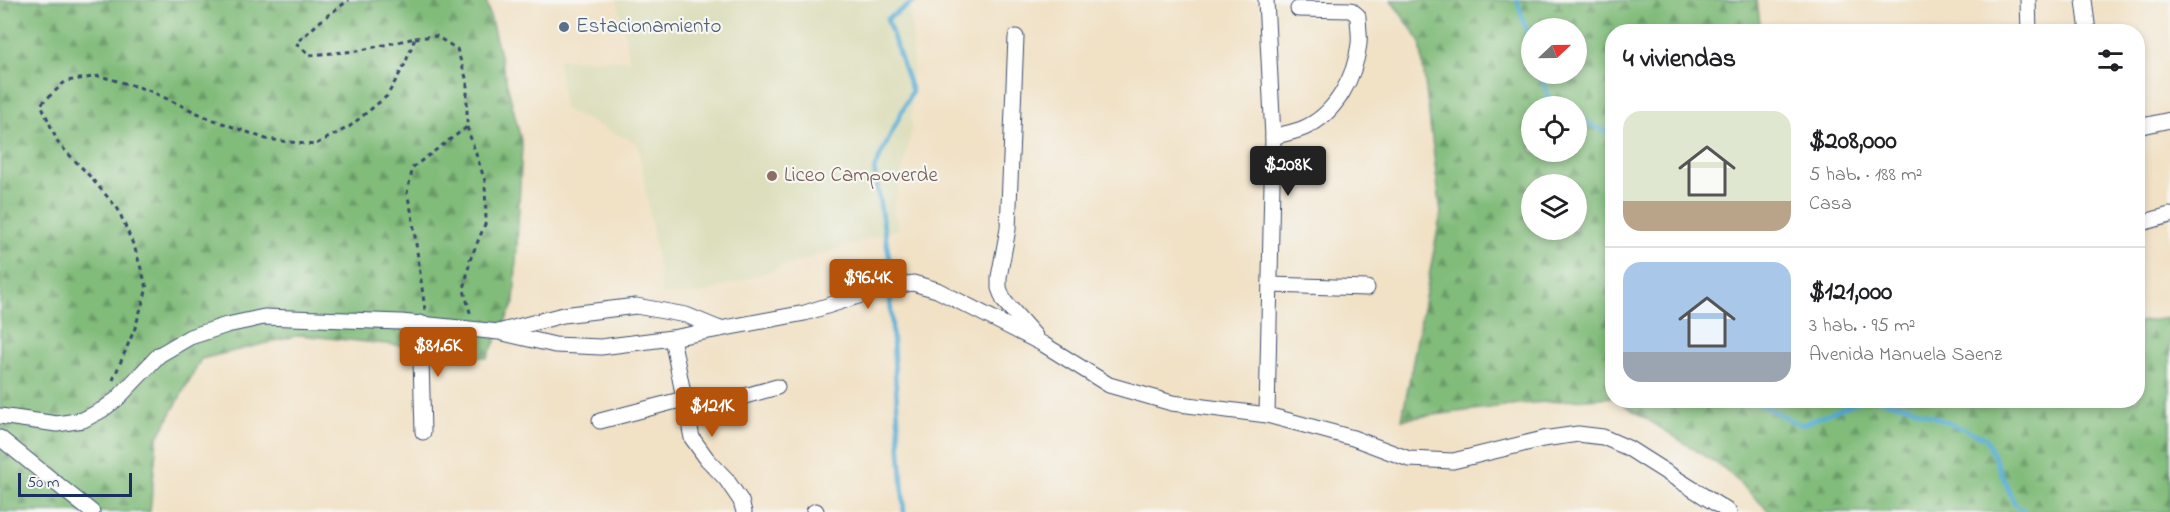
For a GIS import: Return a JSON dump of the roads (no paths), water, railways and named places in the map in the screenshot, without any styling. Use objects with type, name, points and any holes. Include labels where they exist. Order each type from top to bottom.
[{"type":"street","points":[[1266,0],[1272,137],[1267,415]]},
{"type":"street","points":[[2028,0],[2029,24]]},
{"type":"street","points":[[2084,0],[2087,24]]},
{"type":"street","points":[[1272,137],[1305,128],[1331,108],[1342,93],[1353,70],[1359,43],[1358,16],[1351,10],[1298,9]]},
{"type":"street","points":[[1016,37],[1008,229],[999,288],[1004,301],[1043,344]]},
{"type":"street","points":[[2145,125],[2170,120]]},
{"type":"street","points":[[2145,222],[2170,215]]},
{"type":"street","points":[[0,416],[57,424],[83,420],[117,399],[159,355],[190,337],[227,325],[264,317],[423,324],[499,332],[555,345],[601,347],[672,338],[805,313],[878,290],[913,283],[937,290],[1043,344],[1109,385],[1172,403],[1267,415],[1353,438],[1409,459],[1453,461],[1544,439],[1578,434],[1603,437],[1628,448],[1730,512]]},
{"type":"street","points":[[1270,285],[1367,288]]},
{"type":"street","points":[[499,332],[562,315],[636,306],[686,315],[720,329]]},
{"type":"street","points":[[423,324],[423,432]]},
{"type":"street","points":[[672,338],[692,438],[707,459],[726,479],[741,501],[744,512]]},
{"type":"street","points":[[600,421],[777,387]]},
{"type":"street","points":[[0,438],[92,512]]},
{"type":"waterway","points":[[890,263],[874,169],[912,91],[887,19],[917,0]]},
{"type":"waterway","points":[[1517,0],[1523,18]]},
{"type":"waterway","points":[[1544,84],[1548,96]]},
{"type":"waterway","points":[[1587,122],[1605,132]]},
{"type":"waterway","points":[[890,296],[904,512]]},
{"type":"waterway","points":[[1767,408],[1801,425],[1842,408]]},
{"type":"waterway","points":[[1912,408],[1986,438],[2015,505],[2026,512]]},
{"type":"place","name":"Estacionamiento","points":[[564,27]]},
{"type":"place","name":"Liceo Campoverde","points":[[772,176]]}]
